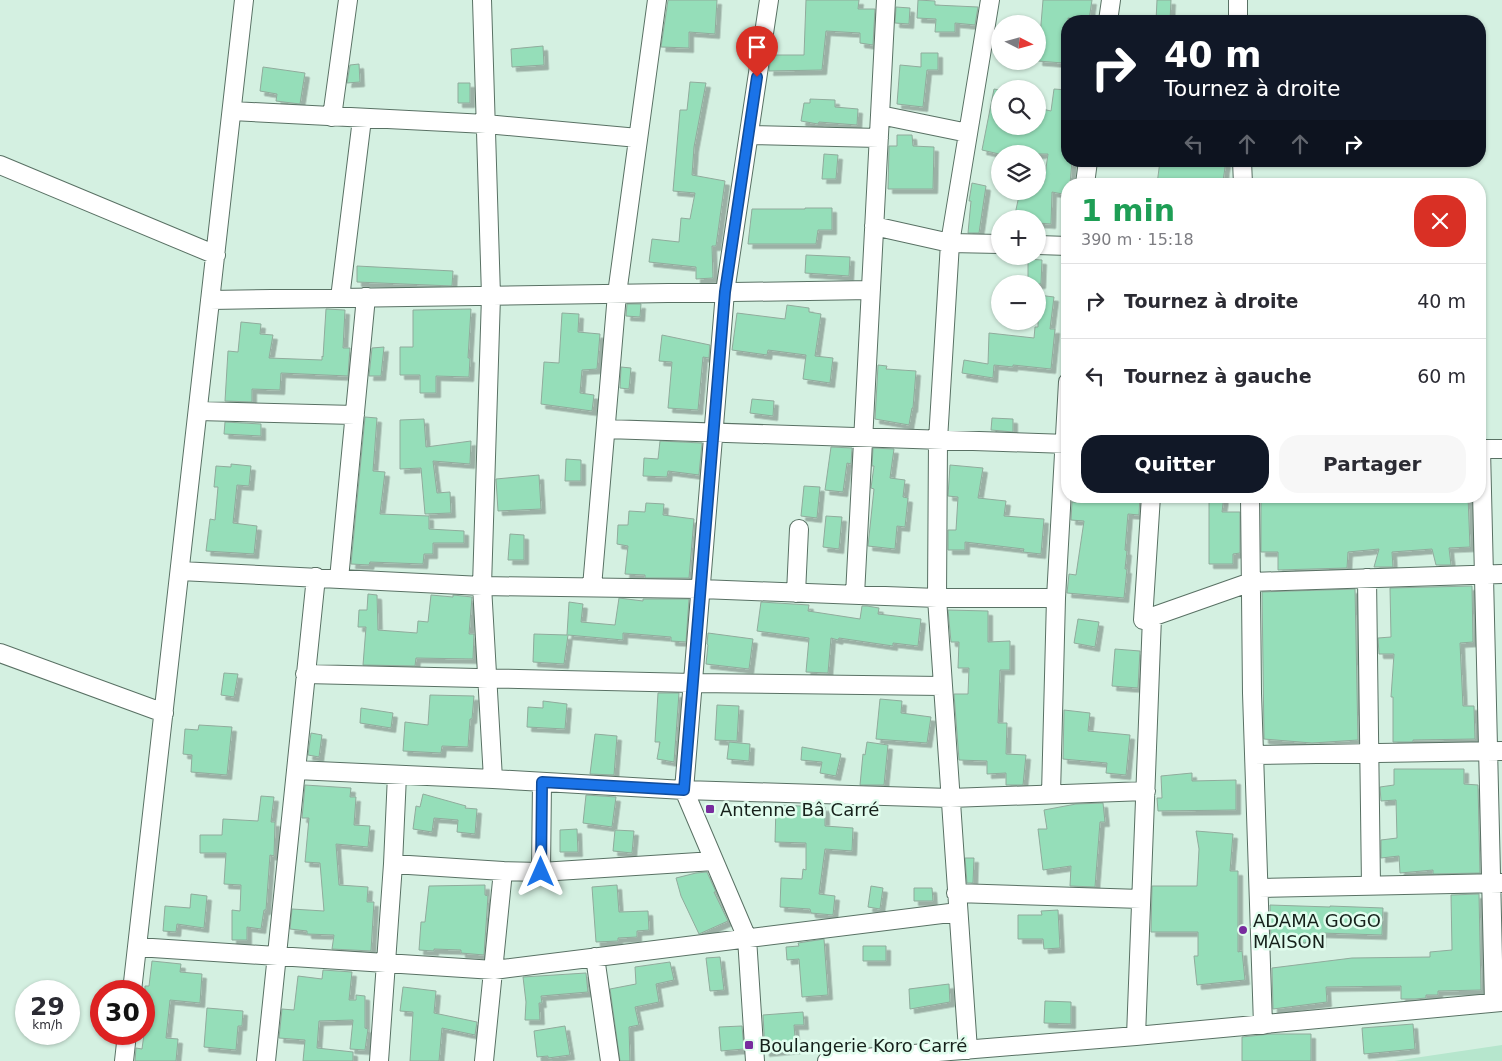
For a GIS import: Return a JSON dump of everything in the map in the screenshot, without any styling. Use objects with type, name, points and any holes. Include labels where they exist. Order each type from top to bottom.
[{"type":"street","points":[[133,980],[244,0]]},
{"type":"street","points":[[332,117],[348,0]]},
{"type":"street","points":[[482,0],[491,296],[482,586],[493,779]]},
{"type":"street","points":[[592,587],[617,294],[656,0]]},
{"type":"street","points":[[755,1061],[747,938],[684,790],[725,292],[768,0]]},
{"type":"street","points":[[855,595],[886,0]]},
{"type":"street","points":[[975,1054],[956,893],[942,686],[937,598],[938,440],[950,243],[990,0]]},
{"type":"street","points":[[1109,15],[1111,0]]},
{"type":"street","points":[[1238,0],[1238,15]]},
{"type":"street","points":[[232,111],[486,124],[638,138]]},
{"type":"street","points":[[880,115],[968,133]]},
{"type":"street","points":[[340,298],[362,119]]},
{"type":"street","points":[[749,135],[879,138]]},
{"type":"street","points":[[0,165],[216,255]]},
{"type":"street","points":[[874,226],[950,243],[991,244]]},
{"type":"street","points":[[1046,245],[1061,246]]},
{"type":"street","points":[[210,300],[871,290]]},
{"type":"street","points":[[339,579],[366,297]]},
{"type":"street","points":[[198,411],[355,415]]},
{"type":"street","points":[[606,430],[1061,444]]},
{"type":"street","points":[[1486,450],[1502,449]]},
{"type":"street","points":[[1051,794],[1056,598],[1062,503]]},
{"type":"street","points":[[1151,503],[1143,620],[1251,582],[1502,574]]},
{"type":"street","points":[[1250,503],[1254,755],[1263,1025]]},
{"type":"street","points":[[827,1061],[975,1054],[1136,1036],[1498,1003],[1495,751],[1484,574],[1482,503]]},
{"type":"street","points":[[796,592],[799,528]]},
{"type":"street","points":[[180,571],[482,586],[701,589],[937,598],[1056,598]]},
{"type":"street","points":[[266,1061],[316,577]]},
{"type":"street","points":[[1368,578],[1371,886]]},
{"type":"street","points":[[1136,1036],[1152,617]]},
{"type":"street","points":[[0,653],[164,713]]},
{"type":"street","points":[[306,674],[693,683],[942,686]]},
{"type":"street","points":[[1254,755],[1495,751]]},
{"type":"street","points":[[296,770],[684,790],[950,798],[1146,791]]},
{"type":"street","points":[[379,1061],[393,864],[397,774]]},
{"type":"street","points":[[541,872],[542,782]]},
{"type":"street","points":[[393,864],[541,872],[714,861]]},
{"type":"street","points":[[484,1061],[503,871]]},
{"type":"street","points":[[1258,888],[1497,883]]},
{"type":"street","points":[[956,893],[1142,899]]},
{"type":"street","points":[[137,947],[494,970],[958,912]]},
{"type":"street","points":[[595,957],[610,1061]]},
{"type":"street","points":[[124,1061],[126,1045]]},
{"type":"green space","points":[[1502,1045],[1502,1061],[1394,1061]]},
{"type":"building","points":[[668,0],[717,0],[715,34],[689,32],[689,48],[661,47]]},
{"type":"building","points":[[806,0],[859,0],[858,9],[875,9],[873,45],[860,43],[860,33],[826,31],[822,70],[769,71],[771,55],[804,55]]},
{"type":"building","points":[[918,0],[935,1],[935,5],[978,7],[975,25],[955,23],[955,32],[935,32],[936,19],[917,18]]},
{"type":"building","points":[[1043,0],[1092,0],[1090,15],[1061,15],[1061,63],[1046,62],[1046,15],[1042,15]]},
{"type":"building","points":[[1157,0],[1171,0],[1170,15],[1156,15]]},
{"type":"building","points":[[896,7],[910,8],[909,24],[895,23]]},
{"type":"building","points":[[543,46],[544,65],[512,67],[511,49]]},
{"type":"building","points":[[921,53],[938,53],[938,70],[927,70],[923,107],[897,104],[900,65],[921,67]]},
{"type":"building","points":[[359,64],[360,82],[347,83],[350,65]]},
{"type":"building","points":[[263,67],[305,73],[300,104],[276,101],[277,94],[260,91]]},
{"type":"building","points":[[690,82],[706,83],[694,147],[692,175],[725,181],[716,246],[712,246],[713,278],[696,279],[696,267],[649,262],[652,239],[679,242],[681,218],[690,219],[695,193],[673,191],[680,110],[687,110]]},
{"type":"building","points":[[458,83],[470,83],[470,103],[458,103]]},
{"type":"building","points":[[1054,89],[1061,90],[1061,167],[1071,167],[1071,178],[1061,178],[1061,194],[1052,192],[1051,224],[1046,224],[1046,210],[1016,210],[1018,200],[1046,200],[1048,154],[1046,154],[1046,145],[991,145],[991,152],[982,150],[991,104],[991,135],[1046,135],[1046,110],[1051,111]]},
{"type":"building","points":[[810,99],[835,100],[835,107],[858,109],[857,125],[819,122],[818,124],[801,121],[804,103],[810,103]]},
{"type":"building","points":[[897,135],[912,135],[913,146],[934,147],[933,189],[888,189],[889,146],[897,146]]},
{"type":"building","points":[[824,154],[838,155],[836,179],[822,179]]},
{"type":"building","points":[[1159,167],[1225,167],[1223,178],[1158,178]]},
{"type":"building","points":[[972,183],[986,186],[979,233],[968,233],[971,201],[969,201]]},
{"type":"building","points":[[832,208],[832,230],[818,230],[816,244],[748,244],[752,209]]},
{"type":"building","points":[[806,255],[850,257],[849,276],[805,273]]},
{"type":"building","points":[[1028,265],[1042,265],[1041,275],[1028,275]]},
{"type":"building","points":[[357,266],[453,271],[452,286],[357,282]]},
{"type":"building","points":[[1046,296],[1054,297],[1050,329],[1055,329],[1051,369],[994,365],[993,378],[962,373],[964,360],[988,364],[989,333],[1034,338],[1035,330],[1046,330]]},
{"type":"building","points":[[627,304],[641,304],[640,317],[626,316]]},
{"type":"building","points":[[787,305],[809,308],[809,312],[821,314],[815,356],[833,358],[830,383],[803,379],[806,355],[768,350],[767,355],[732,350],[737,313],[785,319]]},
{"type":"building","points":[[326,309],[345,310],[343,348],[350,348],[348,376],[281,373],[280,390],[252,389],[252,402],[225,401],[228,351],[238,352],[241,322],[261,324],[260,334],[273,335],[269,358],[322,360]]},
{"type":"building","points":[[471,309],[468,358],[470,358],[469,377],[436,376],[436,393],[420,393],[420,375],[400,375],[400,347],[413,347],[413,310]]},
{"type":"building","points":[[562,313],[579,314],[578,332],[600,334],[597,369],[582,370],[580,393],[594,395],[592,411],[541,404],[544,362],[559,363]]},
{"type":"building","points":[[662,335],[710,345],[709,358],[703,357],[698,410],[668,408],[672,362],[659,361]]},
{"type":"building","points":[[384,347],[381,376],[369,376],[372,348]]},
{"type":"building","points":[[878,365],[887,366],[886,369],[916,371],[913,408],[909,425],[875,419]]},
{"type":"building","points":[[621,367],[631,368],[629,389],[620,388]]},
{"type":"building","points":[[752,399],[774,401],[773,416],[750,413]]},
{"type":"building","points":[[365,417],[377,418],[373,471],[385,472],[380,514],[429,516],[429,529],[464,531],[464,543],[433,543],[433,554],[424,554],[423,564],[370,562],[369,565],[351,564]]},
{"type":"building","points":[[992,418],[1013,419],[1013,432],[991,430]]},
{"type":"building","points":[[424,419],[426,447],[471,441],[470,464],[433,461],[437,493],[450,492],[451,513],[425,514],[421,468],[400,469],[400,420]]},
{"type":"building","points":[[225,422],[261,424],[261,436],[224,434]]},
{"type":"building","points":[[660,441],[702,443],[699,475],[668,471],[667,477],[643,476],[644,458],[658,459]]},
{"type":"building","points":[[831,447],[852,448],[851,464],[847,463],[843,492],[825,490]]},
{"type":"building","points":[[873,448],[894,449],[890,478],[905,480],[903,497],[908,498],[905,527],[897,526],[895,549],[868,546],[874,489],[871,488],[874,466],[872,466]]},
{"type":"building","points":[[566,459],[581,460],[581,481],[565,481]]},
{"type":"building","points":[[231,464],[251,466],[249,486],[237,485],[233,523],[257,526],[254,554],[206,551],[210,519],[215,520],[218,487],[214,487],[216,466],[231,467]]},
{"type":"building","points":[[950,465],[983,468],[978,498],[1006,501],[1004,516],[1044,519],[1041,554],[1023,552],[1024,549],[965,542],[965,550],[948,550],[948,530],[956,530],[958,497],[948,496]]},
{"type":"building","points":[[539,475],[541,509],[498,511],[496,479]]},
{"type":"building","points":[[804,486],[820,487],[817,518],[801,516]]},
{"type":"building","points":[[646,503],[664,504],[663,515],[694,519],[689,578],[645,578],[645,575],[625,574],[628,546],[617,544],[618,525],[628,525],[629,511],[645,512]]},
{"type":"building","points":[[1072,503],[1140,503],[1139,515],[1128,514],[1125,550],[1127,551],[1125,569],[1127,569],[1124,598],[1067,593],[1069,574],[1076,575],[1084,521],[1071,520]]},
{"type":"building","points":[[1209,503],[1223,503],[1222,512],[1240,512],[1240,553],[1233,554],[1233,564],[1209,564]]},
{"type":"building","points":[[1261,503],[1468,503],[1470,547],[1449,548],[1451,565],[1436,565],[1432,549],[1392,552],[1393,567],[1374,567],[1379,549],[1348,552],[1347,568],[1278,570],[1278,552],[1261,552]]},
{"type":"building","points":[[826,516],[842,517],[839,549],[823,547]]},
{"type":"building","points":[[510,534],[524,535],[524,560],[508,560]]},
{"type":"building","points":[[1472,586],[1473,642],[1460,643],[1463,706],[1474,706],[1475,739],[1393,742],[1393,697],[1391,697],[1394,654],[1379,654],[1378,638],[1391,637],[1390,588]]},
{"type":"building","points":[[1355,589],[1358,740],[1312,743],[1264,739],[1262,592]]},
{"type":"building","points":[[368,594],[377,595],[378,630],[417,633],[418,621],[428,622],[431,595],[472,597],[469,634],[474,634],[473,659],[416,658],[415,666],[363,665],[366,627],[358,627],[359,610],[367,610]]},
{"type":"building","points":[[619,598],[643,601],[643,599],[689,599],[686,642],[671,641],[671,637],[623,633],[623,640],[568,635],[564,664],[533,662],[534,634],[567,635],[569,602],[583,604],[581,622],[615,625]]},
{"type":"building","points":[[761,602],[809,605],[808,611],[860,619],[862,606],[867,606],[879,608],[878,614],[921,619],[918,646],[893,643],[893,646],[831,638],[828,673],[806,672],[809,638],[757,631]]},
{"type":"building","points":[[948,610],[988,611],[988,642],[1010,641],[1010,670],[1000,670],[998,723],[1007,723],[1006,754],[1026,755],[1023,785],[1006,785],[1006,773],[987,774],[987,761],[959,760],[954,694],[968,694],[969,668],[958,668],[959,642],[951,642]]},
{"type":"building","points":[[1078,619],[1099,622],[1095,647],[1074,643]]},
{"type":"building","points":[[708,633],[753,639],[749,669],[706,664]]},
{"type":"building","points":[[1115,649],[1140,651],[1138,688],[1112,686]]},
{"type":"building","points":[[224,673],[238,674],[234,697],[221,695]]},
{"type":"building","points":[[658,693],[679,693],[674,762],[657,759],[660,742],[655,742]]},
{"type":"building","points":[[430,695],[474,696],[468,747],[442,746],[441,753],[403,751],[405,722],[428,725]]},
{"type":"building","points":[[880,699],[902,701],[901,713],[931,717],[927,743],[876,739]]},
{"type":"building","points":[[543,701],[567,704],[565,729],[527,727],[528,707],[543,708]]},
{"type":"building","points":[[717,705],[739,706],[737,741],[715,740]]},
{"type":"building","points":[[361,708],[393,713],[391,728],[360,723]]},
{"type":"building","points":[[1064,710],[1090,713],[1088,731],[1130,735],[1126,775],[1106,773],[1107,763],[1063,759]]},
{"type":"building","points":[[199,725],[232,727],[227,775],[191,772],[192,755],[183,754],[185,729],[198,730]]},
{"type":"building","points":[[311,733],[322,735],[319,757],[308,755]]},
{"type":"building","points":[[595,734],[617,736],[614,775],[590,774]]},
{"type":"building","points":[[729,742],[750,744],[749,761],[727,759]]},
{"type":"building","points":[[867,742],[888,745],[884,785],[860,785],[863,754],[865,755]]},
{"type":"building","points":[[802,747],[841,754],[836,776],[820,773],[822,762],[801,760]]},
{"type":"building","points":[[1394,769],[1464,769],[1464,784],[1478,785],[1480,873],[1433,874],[1433,870],[1400,873],[1399,856],[1381,858],[1381,840],[1397,838],[1396,800],[1381,801],[1380,787],[1394,785]]},
{"type":"building","points":[[1192,773],[1192,781],[1236,780],[1236,810],[1158,811],[1157,798],[1162,798],[1161,776]]},
{"type":"building","points":[[305,785],[351,788],[350,797],[356,797],[354,825],[370,826],[368,847],[336,844],[339,885],[368,887],[367,902],[374,902],[371,951],[332,949],[334,935],[307,934],[307,931],[290,929],[292,909],[324,911],[320,863],[305,862],[309,818],[302,818]]},
{"type":"building","points":[[423,794],[466,806],[465,808],[477,809],[475,834],[457,832],[458,820],[434,818],[432,832],[413,829],[416,806],[420,807]]},
{"type":"building","points":[[586,795],[616,797],[612,827],[583,823]]},
{"type":"building","points":[[261,796],[274,797],[271,822],[275,822],[274,856],[270,855],[266,910],[264,910],[261,929],[247,927],[247,940],[232,940],[232,910],[240,911],[241,885],[224,884],[226,853],[200,853],[200,835],[222,835],[223,819],[258,821]]},
{"type":"building","points":[[1103,803],[1105,822],[1100,822],[1095,887],[1070,886],[1071,866],[1043,870],[1038,829],[1047,829],[1044,810],[1076,804]]},
{"type":"building","points":[[776,805],[825,807],[825,826],[853,828],[852,851],[825,849],[819,894],[835,896],[833,915],[811,913],[810,909],[780,907],[781,878],[802,879],[803,869],[806,870],[806,843],[775,842]]},
{"type":"building","points":[[577,829],[578,852],[560,852],[560,830]]},
{"type":"building","points":[[615,830],[634,831],[632,853],[613,851]]},
{"type":"building","points":[[1196,831],[1233,834],[1230,871],[1238,871],[1238,952],[1242,951],[1245,980],[1197,985],[1194,956],[1198,956],[1198,932],[1151,932],[1152,886],[1197,886],[1199,849]]},
{"type":"building","points":[[965,858],[974,858],[973,883],[967,883]]},
{"type":"building","points":[[707,872],[728,921],[699,934],[681,896],[676,878]]},
{"type":"building","points":[[485,885],[485,895],[488,896],[484,955],[461,953],[461,950],[419,950],[421,922],[425,922],[429,886]]},
{"type":"building","points":[[617,885],[619,912],[648,911],[649,930],[637,931],[637,937],[618,938],[618,941],[596,942],[592,887]]},
{"type":"building","points":[[871,886],[883,888],[880,909],[868,907]]},
{"type":"building","points":[[914,888],[932,888],[933,901],[914,901]]},
{"type":"building","points":[[191,894],[207,896],[204,928],[177,924],[176,932],[163,931],[165,906],[190,908]]},
{"type":"building","points":[[1479,894],[1481,990],[1438,991],[1438,995],[1426,995],[1426,998],[1401,999],[1401,986],[1326,987],[1327,1002],[1273,1009],[1272,968],[1352,958],[1430,957],[1430,952],[1452,950],[1451,895]]},
{"type":"building","points":[[1270,905],[1383,908],[1382,935],[1321,933],[1321,943],[1271,941]]},
{"type":"building","points":[[1058,910],[1060,948],[1044,949],[1043,939],[1018,939],[1018,915],[1042,915],[1041,911]]},
{"type":"building","points":[[824,939],[828,995],[802,997],[799,959],[787,960],[786,947],[799,946],[798,943]]},
{"type":"building","points":[[863,946],[886,946],[886,961],[863,961]]},
{"type":"building","points":[[720,957],[724,990],[710,991],[706,958]]},
{"type":"building","points":[[152,961],[181,964],[180,972],[202,974],[200,1003],[170,1000],[166,1038],[178,1039],[176,1061],[135,1061],[136,1048],[142,1049],[143,1045],[155,1045],[155,980],[150,980]]},
{"type":"building","points":[[670,962],[674,980],[656,984],[659,1002],[635,1007],[639,1025],[629,1027],[630,1061],[620,1061],[610,989],[636,984],[635,967]]},
{"type":"building","points":[[323,970],[352,972],[349,1000],[356,1000],[356,995],[365,996],[365,1028],[368,1029],[365,1050],[350,1049],[353,1020],[319,1021],[317,1048],[353,1052],[353,1061],[303,1061],[305,1040],[279,1038],[282,1009],[294,1010],[298,976],[322,979]]},
{"type":"building","points":[[586,973],[588,992],[541,996],[542,1003],[539,1003],[540,1020],[525,1020],[526,1002],[523,977]]},
{"type":"building","points":[[949,984],[950,1002],[910,1009],[909,989]]},
{"type":"building","points":[[403,987],[436,991],[434,1013],[477,1022],[475,1035],[442,1028],[439,1061],[410,1061],[413,1012],[400,1011]]},
{"type":"building","points":[[1045,1001],[1071,1002],[1071,1024],[1044,1023]]},
{"type":"building","points":[[207,1008],[243,1011],[242,1026],[238,1026],[236,1050],[204,1047]]},
{"type":"building","points":[[803,1012],[804,1025],[794,1025],[796,1049],[765,1052],[763,1015]]},
{"type":"building","points":[[1413,1024],[1415,1049],[1364,1054],[1362,1028]]},
{"type":"building","points":[[565,1026],[570,1055],[548,1058],[548,1056],[537,1057],[534,1031]]},
{"type":"building","points":[[742,1026],[744,1049],[721,1051],[719,1027]]},
{"type":"building","points":[[1271,1034],[1311,1034],[1311,1061],[1242,1061],[1242,1037]]},
{"type":"place","name":"Antenne Bâ Carré","points":[[710,809]]},
{"type":"place","name":"ADAMA GOGO MAISON","points":[[1243,930]]},
{"type":"place","name":"Boulangerie Koro Carré","points":[[749,1045]]},
{"type":"route","points":[[541,872],[542,782],[684,790],[725,292],[757,77]]}]
